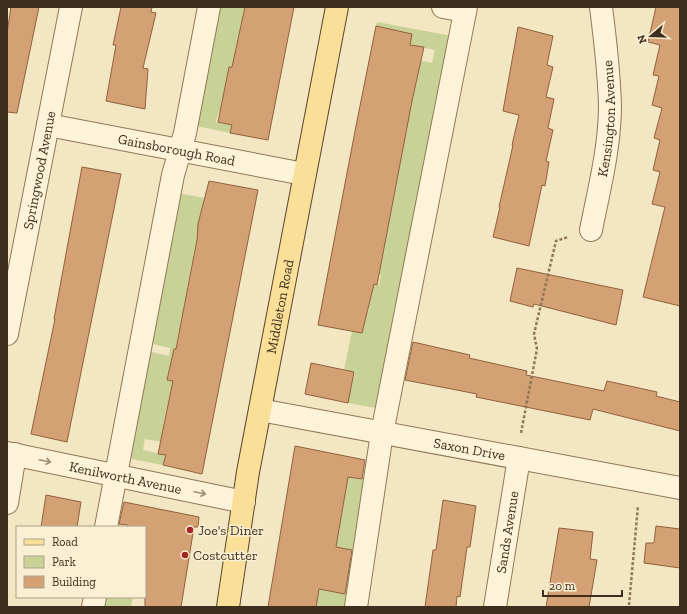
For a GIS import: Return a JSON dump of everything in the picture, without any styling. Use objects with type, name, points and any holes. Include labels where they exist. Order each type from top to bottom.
[{"type":"main road","name":"Middleton Road","points":[[228,607],[260,410],[337,7]]},
{"type":"street","name":"Springwood Avenue","points":[[7,334],[71,7]]},
{"type":"street","points":[[106,526],[173,175],[185,133],[209,7]]},
{"type":"street","points":[[356,607],[382,433],[465,9],[443,7]]},
{"type":"street","name":"Kensington Avenue","points":[[591,230],[604,166],[610,105],[602,7]]},
{"type":"street","name":"Gainsborough Road","points":[[48,125],[180,149],[304,174]]},
{"type":"street","name":"Saxon Drive","points":[[260,410],[640,482],[680,488]]},
{"type":"street","points":[[7,503],[11,454]]},
{"type":"street","name":"Kenilworth Avenue","points":[[11,454],[244,502]]},
{"type":"street","name":"Sands Avenue","points":[[495,607],[519,458]]},
{"type":"path","points":[[519,458],[519,441],[536,349],[534,334],[556,241],[591,230]]},
{"type":"path","points":[[629,605],[640,482]]},
{"type":"green space","points":[[219,7],[245,7],[250,35],[239,33],[235,52],[244,70],[229,67],[227,75],[231,76],[224,112],[219,111],[216,122],[232,125],[230,133],[192,125]]},
{"type":"green space","points":[[377,22],[452,36],[381,409],[348,403],[343,378],[353,380],[355,372],[344,370],[352,331],[362,333],[364,326],[356,309],[368,312],[370,301],[358,298],[360,286],[327,279],[327,276],[379,285],[381,275],[366,272],[381,265],[386,238],[373,235],[391,213],[402,152],[390,150],[408,58],[432,63],[435,50],[410,45],[412,34],[376,26]]},
{"type":"green space","points":[[178,193],[204,198],[196,239],[207,242],[206,249],[195,247],[193,256],[204,258],[202,265],[192,263],[190,273],[201,275],[199,281],[189,279],[187,289],[197,292],[189,332],[179,330],[177,342],[187,345],[170,367],[167,379],[180,382],[175,408],[167,407],[164,423],[168,443],[145,439],[143,450],[166,455],[163,465],[126,458],[147,351],[169,356],[170,348],[149,343]]},
{"type":"green space","points":[[330,453],[357,458],[354,478],[367,480],[355,550],[329,558],[353,562],[349,584],[329,580],[327,590],[348,594],[346,607],[316,607],[282,525],[282,520],[319,526]]},
{"type":"green space","points":[[105,598],[133,598],[131,606],[134,607],[103,607]]},
{"type":"building","points":[[11,7],[39,7],[17,113],[7,112],[7,33]]},
{"type":"building","points":[[121,7],[152,7],[151,12],[156,13],[143,68],[148,69],[145,109],[106,101],[116,45],[113,45]]},
{"type":"building","points":[[245,7],[294,7],[268,140],[230,133],[232,125],[218,122],[229,67],[232,67]]},
{"type":"building","points":[[656,7],[680,7],[680,306],[643,297],[665,207],[652,204],[660,172],[653,170],[660,140],[654,138],[662,108],[652,105],[659,76],[653,75],[660,45],[648,42]]},
{"type":"building","points":[[376,26],[412,34],[410,45],[424,47],[412,101],[377,285],[374,284],[362,333],[318,325]]},
{"type":"building","points":[[518,27],[553,36],[547,65],[553,67],[546,97],[554,99],[548,128],[553,130],[546,161],[549,162],[545,186],[542,185],[529,246],[493,237],[519,115],[503,111]]},
{"type":"building","points":[[82,167],[121,174],[67,442],[31,434],[55,319]]},
{"type":"building","points":[[209,181],[258,190],[202,474],[163,465],[166,455],[158,454],[173,381],[167,380],[174,349],[176,349],[197,240],[198,224]]},
{"type":"building","points":[[517,268],[623,290],[616,325],[534,304],[533,307],[510,301]]},
{"type":"building","points":[[413,342],[470,355],[469,358],[527,371],[526,375],[604,391],[607,381],[657,392],[656,396],[680,402],[680,431],[593,409],[590,420],[476,397],[477,394],[405,380]]},
{"type":"building","points":[[311,363],[354,372],[348,403],[305,394]]},
{"type":"building","points":[[295,446],[365,460],[362,479],[348,477],[336,547],[352,550],[345,594],[319,589],[316,607],[268,607]]},
{"type":"building","points":[[46,495],[81,502],[77,526],[41,526]]},
{"type":"building","points":[[443,500],[476,506],[470,547],[467,547],[460,597],[457,596],[456,607],[425,607],[433,550],[436,550]]},
{"type":"building","points":[[124,502],[199,517],[198,527],[194,527],[181,607],[145,607],[146,526],[128,526],[119,524]]},
{"type":"building","points":[[656,526],[680,529],[680,568],[644,563],[646,543],[654,543]]},
{"type":"building","points":[[559,528],[593,532],[590,559],[597,560],[589,607],[546,607]]},
{"type":"place","name":"Joe's Diner","points":[[190,530]]},
{"type":"place","name":"Costcutter","points":[[185,555]]}]
